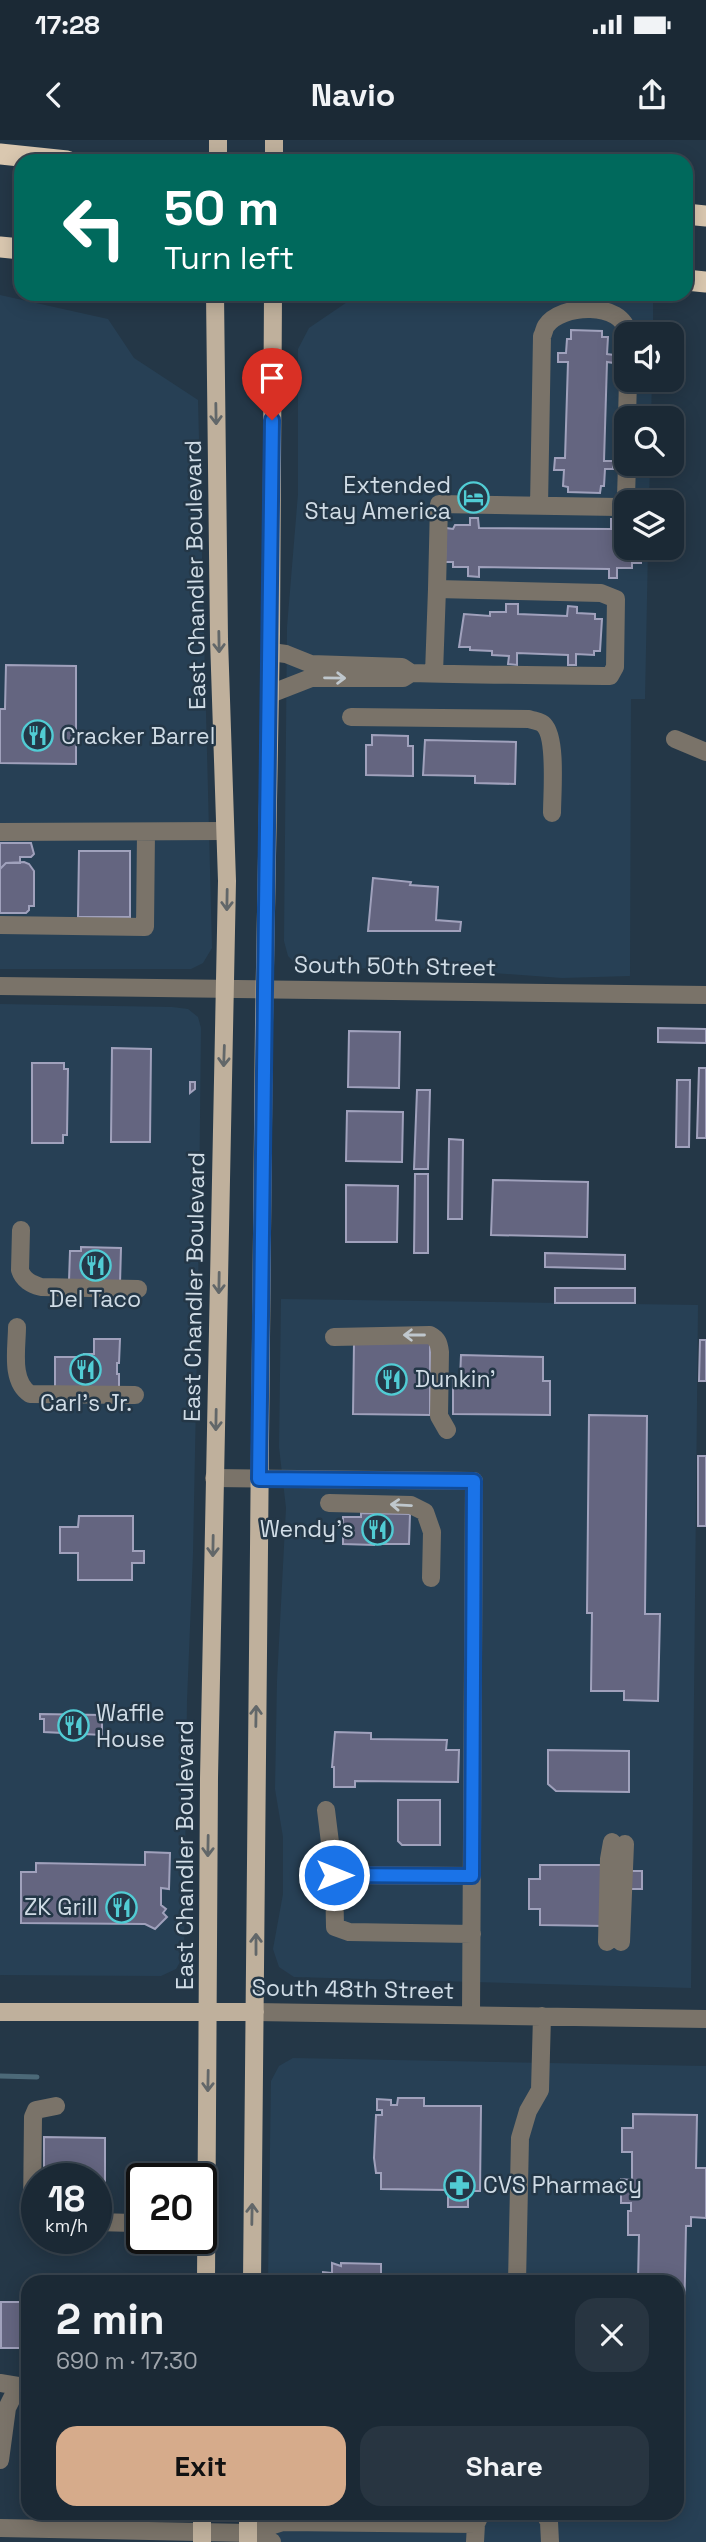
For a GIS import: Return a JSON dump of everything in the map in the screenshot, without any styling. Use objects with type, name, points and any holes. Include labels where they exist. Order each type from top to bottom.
[{"type":"main road","name":"East Chandler Boulevard","points":[[206,2275],[209,1778],[227,881],[219,639],[215,301]]},
{"type":"main road","points":[[251,2275],[273,301]]},
{"type":"main road","name":"South 48th Street","points":[[0,2012],[255,2012]]},
{"type":"main road","points":[[248,2520],[248,2538]]},
{"type":"street","points":[[539,506],[542,336],[547,324],[562,313],[594,308],[614,313],[621,322]]},
{"type":"street","points":[[434,673],[439,504],[618,507],[626,497],[627,476]]},
{"type":"street","points":[[271,652],[286,654],[311,664],[403,678],[411,673],[610,676],[615,667],[616,599],[601,593],[437,589]]},
{"type":"street","points":[[270,694],[311,678],[363,672]]},
{"type":"street","points":[[351,723],[529,719],[546,726],[549,736],[552,813]]},
{"type":"street","points":[[675,739],[706,751]]},
{"type":"street","points":[[0,832],[225,831]]},
{"type":"street","points":[[0,925],[145,927],[146,832]]},
{"type":"street","name":"South 50th Street","points":[[0,986],[706,995]]},
{"type":"street","points":[[21,1230],[21,1275],[32,1284],[41,1287],[138,1289]]},
{"type":"street","points":[[17,1327],[17,1377],[22,1389],[30,1394],[135,1395]]},
{"type":"street","points":[[334,1337],[435,1337],[440,1352],[439,1416],[447,1430]]},
{"type":"street","points":[[214,1478],[474,1481],[471,2015]]},
{"type":"street","points":[[329,1503],[411,1505],[425,1512],[432,1532],[431,1578]]},
{"type":"street","points":[[326,1810],[334,1875],[335,1927],[349,1932],[472,1934]]},
{"type":"street","points":[[618,1941],[622,1844]]},
{"type":"street","points":[[334,1875],[472,1876]]},
{"type":"street","name":"South 48th Street","points":[[255,2012],[706,2019]]},
{"type":"street","points":[[517,2275],[520,2138],[528,2111],[540,2090],[542,2016]]},
{"type":"street","points":[[33,2163],[33,2116],[36,2110],[56,2105]]},
{"type":"street","points":[[0,2383],[18,2386],[7,2408],[0,2460]]},
{"type":"street","points":[[548,2520],[550,2542]]},
{"type":"street","points":[[248,2538],[283,2522],[478,2526]]},
{"type":"street","points":[[0,2528],[248,2538],[272,2542]]},
{"type":"shaded area","points":[[0,295],[14,298],[14,301],[27,301],[108,319],[134,358],[198,400],[212,948],[203,963],[191,969],[0,969]]},
{"type":"shaded area","points":[[349,301],[653,301],[653,322],[614,322],[614,392],[652,392],[651,406],[614,406],[614,476],[650,476],[649,490],[614,490],[614,560],[648,560],[645,699],[631,699],[630,976],[562,978],[440,969],[308,968],[296,964],[288,956],[284,941],[287,627],[298,494],[298,349],[309,328]]},
{"type":"shaded area","points":[[0,1004],[172,1007],[188,1009],[198,1017],[201,1028],[184,1955],[176,1969],[161,1976],[0,1975]]},
{"type":"shaded area","points":[[281,1299],[698,1305],[691,1988],[294,1977],[279,1967],[273,1949],[283,1894],[283,1837],[275,1789],[277,1681],[286,1508],[279,1447]]},
{"type":"shaded area","points":[[293,2058],[706,2066],[706,2542],[272,2542],[268,2520],[684,2520],[684,2275],[268,2275],[271,2081],[279,2066]]},
{"type":"building","points":[[571,330],[602,331],[602,337],[608,337],[607,354],[614,355],[614,363],[607,362],[604,461],[613,461],[613,469],[605,469],[604,486],[601,486],[600,493],[568,492],[568,487],[563,486],[564,470],[554,470],[555,458],[565,458],[568,362],[558,362],[558,353],[566,353],[567,339],[571,339]]},
{"type":"building","points":[[470,518],[478,518],[479,528],[611,529],[611,519],[614,519],[614,560],[641,560],[641,563],[632,563],[632,568],[617,568],[617,578],[609,578],[609,569],[479,567],[479,577],[468,576],[468,567],[453,567],[453,562],[445,562],[446,528],[470,525]]},
{"type":"building","points":[[506,604],[518,604],[518,614],[567,616],[568,606],[577,607],[577,613],[595,614],[595,619],[602,619],[600,651],[594,651],[594,655],[576,654],[576,665],[568,665],[568,655],[517,653],[517,665],[508,664],[509,656],[459,647],[464,614],[490,616],[490,612],[506,612]]},
{"type":"building","name":"Cracker Barrel","points":[[6,665],[76,666],[76,764],[0,763],[0,709],[5,709]]},
{"type":"building","points":[[372,735],[408,736],[408,746],[413,746],[413,776],[366,775],[366,745],[372,745]]},
{"type":"building","points":[[425,740],[516,742],[515,784],[475,783],[475,776],[423,775]]},
{"type":"building","points":[[0,843],[31,843],[34,854],[31,857],[20,857],[20,863],[6,863],[0,869]]},
{"type":"building","points":[[79,851],[130,851],[130,917],[78,917]]},
{"type":"building","points":[[24,862],[34,871],[34,906],[29,906],[26,913],[0,913],[0,869],[6,863]]},
{"type":"building","points":[[373,878],[438,887],[436,920],[461,922],[460,931],[368,931]]},
{"type":"building","points":[[658,1028],[706,1029],[706,1043],[658,1042]]},
{"type":"building","points":[[349,1031],[400,1032],[399,1088],[348,1087]]},
{"type":"building","points":[[112,1048],[151,1049],[150,1142],[111,1142]]},
{"type":"building","points":[[32,1063],[64,1063],[64,1069],[68,1069],[67,1135],[63,1135],[63,1143],[32,1143]]},
{"type":"building","points":[[699,1068],[706,1068],[706,1138],[697,1138]]},
{"type":"building","points":[[677,1080],[690,1080],[689,1147],[676,1147]]},
{"type":"building","points":[[190,1082],[195,1082],[195,1089],[190,1093]]},
{"type":"building","points":[[417,1090],[430,1090],[428,1169],[414,1169]]},
{"type":"building","points":[[347,1111],[403,1112],[402,1162],[346,1161]]},
{"type":"building","points":[[449,1139],[463,1140],[462,1219],[448,1219]]},
{"type":"building","points":[[415,1174],[428,1174],[428,1253],[414,1253]]},
{"type":"building","points":[[493,1180],[588,1182],[587,1237],[491,1235]]},
{"type":"building","points":[[346,1185],[398,1186],[397,1242],[346,1242]]},
{"type":"building","name":"Del Taco","points":[[81,1247],[121,1248],[120,1284],[69,1281],[70,1251],[81,1251]]},
{"type":"building","points":[[545,1253],[625,1255],[625,1269],[545,1267]]},
{"type":"building","points":[[555,1288],[635,1288],[635,1303],[555,1303]]},
{"type":"building","name":"Carl's Jr.","points":[[94,1339],[120,1339],[117,1363],[119,1391],[55,1391],[55,1357],[84,1357],[84,1354],[94,1354]]},
{"type":"building","points":[[700,1340],[706,1340],[706,1381],[699,1381]]},
{"type":"building","name":"Dunkin'","points":[[354,1342],[430,1343],[430,1415],[353,1414]]},
{"type":"building","points":[[461,1355],[543,1357],[543,1381],[550,1381],[550,1415],[453,1414],[453,1380],[460,1380]]},
{"type":"building","points":[[589,1415],[647,1416],[645,1614],[660,1614],[658,1701],[624,1700],[624,1691],[591,1691],[592,1613],[587,1613]]},
{"type":"building","points":[[698,1456],[706,1456],[706,1526],[698,1526]]},
{"type":"building","name":"Wendy's","points":[[361,1513],[410,1514],[409,1544],[383,1544],[383,1541],[374,1540],[374,1545],[343,1544],[343,1517],[361,1517]]},
{"type":"building","points":[[79,1516],[133,1516],[133,1551],[144,1551],[144,1563],[132,1563],[132,1580],[78,1580],[78,1553],[60,1553],[60,1527],[78,1527]]},
{"type":"building","name":"Waffle House","points":[[40,1714],[102,1715],[102,1735],[44,1732],[44,1719],[40,1719]]},
{"type":"building","points":[[335,1732],[371,1733],[371,1739],[447,1740],[446,1750],[459,1750],[458,1782],[355,1781],[355,1787],[334,1787],[332,1767]]},
{"type":"building","points":[[548,1750],[629,1751],[629,1792],[556,1791],[548,1784]]},
{"type":"building","points":[[398,1800],[440,1800],[440,1845],[402,1845],[398,1841]]},
{"type":"building","points":[[145,1852],[170,1853],[169,1889],[161,1888],[161,1905],[166,1909],[163,1913],[167,1917],[155,1929],[145,1924],[21,1923],[21,1872],[36,1872],[36,1863],[145,1865]]},
{"type":"building","points":[[540,1865],[605,1865],[605,1926],[540,1925],[540,1909],[529,1909],[529,1879],[540,1879]]},
{"type":"building","points":[[605,1871],[642,1871],[642,1889],[605,1889]]},
{"type":"building","name":"CVS Pharmacy","points":[[398,2098],[424,2098],[424,2106],[481,2106],[480,2191],[468,2191],[468,2207],[448,2207],[448,2190],[381,2189],[381,2173],[376,2173],[374,2158],[376,2115],[382,2115],[382,2110],[377,2110],[377,2099],[391,2100],[391,2105],[397,2105]]},
{"type":"building","points":[[633,2114],[697,2115],[696,2168],[706,2168],[706,2218],[691,2217],[691,2226],[686,2226],[684,2327],[684,2275],[638,2275],[639,2235],[628,2235],[628,2211],[631,2211],[631,2203],[621,2203],[621,2179],[632,2180],[632,2152],[622,2152],[622,2128],[633,2128]]},
{"type":"building","points":[[44,2137],[105,2138],[105,2163],[44,2163]]},
{"type":"building","points":[[332,2263],[341,2266],[341,2263],[381,2264],[381,2275],[323,2275],[323,2272],[332,2273]]},
{"type":"building","points":[[1,2302],[21,2302],[21,2348],[1,2348]]},
{"type":"waterway","points":[[0,2076],[37,2077]]},
{"type":"place","name":"Extended Stay America","points":[[474,498]]},
{"type":"place","name":"Cracker Barrel","points":[[38,736]]},
{"type":"place","name":"Del Taco","points":[[95,1265]]},
{"type":"place","name":"Carl's Jr.","points":[[86,1369]]},
{"type":"place","name":"Dunkin'","points":[[392,1379]]},
{"type":"place","name":"Wendy's","points":[[377,1529]]},
{"type":"place","name":"Waffle House","points":[[73,1726]]},
{"type":"place","name":"ZK Grill","points":[[121,1907]]},
{"type":"place","name":"CVS Pharmacy","points":[[460,2185]]},
{"type":"route","points":[[272,420],[259,1479],[474,1481],[472,1876],[334,1875]]}]
